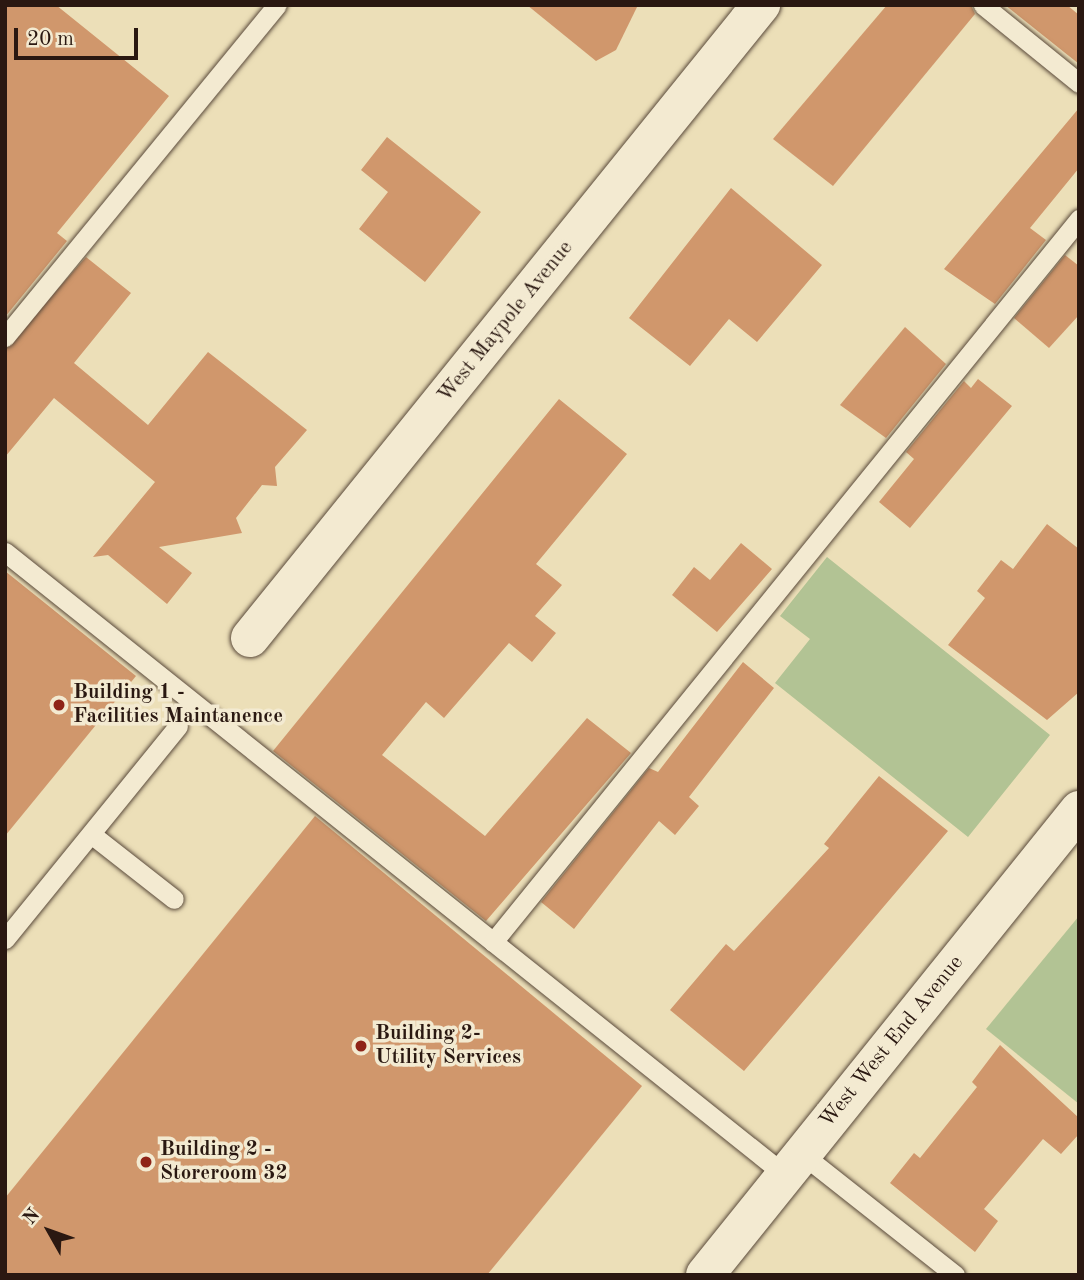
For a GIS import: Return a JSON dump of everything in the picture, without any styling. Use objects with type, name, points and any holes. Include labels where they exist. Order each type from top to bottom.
[{"type":"street","name":"West Maypole Avenue","points":[[250,638],[761,5]]},
{"type":"street","name":"West West End Avenue","points":[[705,1275],[1079,810]]},
{"type":"lane","points":[[5,337],[277,5]]},
{"type":"lane","points":[[983,5],[1079,83]]},
{"type":"lane","points":[[493,942],[1079,219]]},
{"type":"lane","points":[[5,552],[493,942],[793,1164],[955,1275]]},
{"type":"lane","points":[[5,939],[178,726]]},
{"type":"lane","points":[[91,834],[174,899]]},
{"type":"green space","points":[[827,557],[1050,735],[968,837],[775,683],[810,639],[780,616]]},
{"type":"green space","points":[[1079,916],[1079,1104],[986,1029]]},
{"type":"building","points":[[5,5],[56,5],[169,96],[57,233],[67,241],[5,317]]},
{"type":"building","points":[[527,5],[638,5],[616,50],[596,61]]},
{"type":"building","points":[[887,5],[971,5],[975,14],[833,186],[773,139]]},
{"type":"building","points":[[1005,5],[1067,5],[1079,15],[1079,64]]},
{"type":"building","points":[[1079,108],[1079,168],[1030,228],[1046,240],[995,304],[944,269]]},
{"type":"building","points":[[387,137],[481,212],[425,282],[359,229],[388,192],[361,170]]},
{"type":"building","points":[[731,188],[822,265],[757,342],[729,319],[690,366],[629,318]]},
{"type":"building","points":[[1065,255],[1079,266],[1079,315],[1049,348],[1014,318]]},
{"type":"building","points":[[86,257],[131,293],[74,363],[148,425],[208,352],[307,430],[275,467],[277,486],[262,485],[236,518],[242,533],[159,547],[192,573],[167,604],[108,555],[93,557],[155,482],[54,398],[5,457],[5,349]]},
{"type":"building","points":[[905,327],[946,364],[886,438],[840,405]]},
{"type":"building","points":[[978,379],[1012,406],[910,528],[879,502],[914,459],[906,452],[964,381],[971,388]]},
{"type":"building","points":[[559,399],[627,454],[536,564],[562,585],[535,616],[556,633],[532,662],[509,643],[444,718],[426,702],[382,755],[485,836],[587,718],[631,753],[486,921],[273,751]]},
{"type":"building","points":[[1047,524],[1079,549],[1079,692],[1047,720],[948,645],[985,598],[977,591],[1001,560],[1013,569]]},
{"type":"building","points":[[741,543],[772,569],[717,632],[672,595],[694,567],[710,580]]},
{"type":"building","name":"Building 1 - Facilities Maintanence","points":[[5,571],[136,676],[5,836]]},
{"type":"building","points":[[743,662],[774,688],[689,797],[699,806],[675,835],[659,821],[574,929],[541,902],[649,768],[658,772]]},
{"type":"building","points":[[879,776],[948,831],[744,1071],[670,1010],[726,944],[734,951],[829,848],[824,844]]},
{"type":"building","name":"Building 2- Utility Services","points":[[315,816],[642,1086],[487,1275],[5,1275],[5,1198]]},
{"type":"building","points":[[1000,1045],[1079,1118],[1079,1134],[1061,1154],[1043,1139],[984,1209],[998,1221],[975,1252],[890,1183],[914,1153],[920,1158],[977,1087],[972,1082]]},
{"type":"place","name":"Building 1 - Facilities Maintanence","points":[[59,705]]},
{"type":"place","name":"Building 2- Utility Services","points":[[361,1046]]},
{"type":"place","name":"Building 2 - Storeroom 32","points":[[146,1162]]}]
